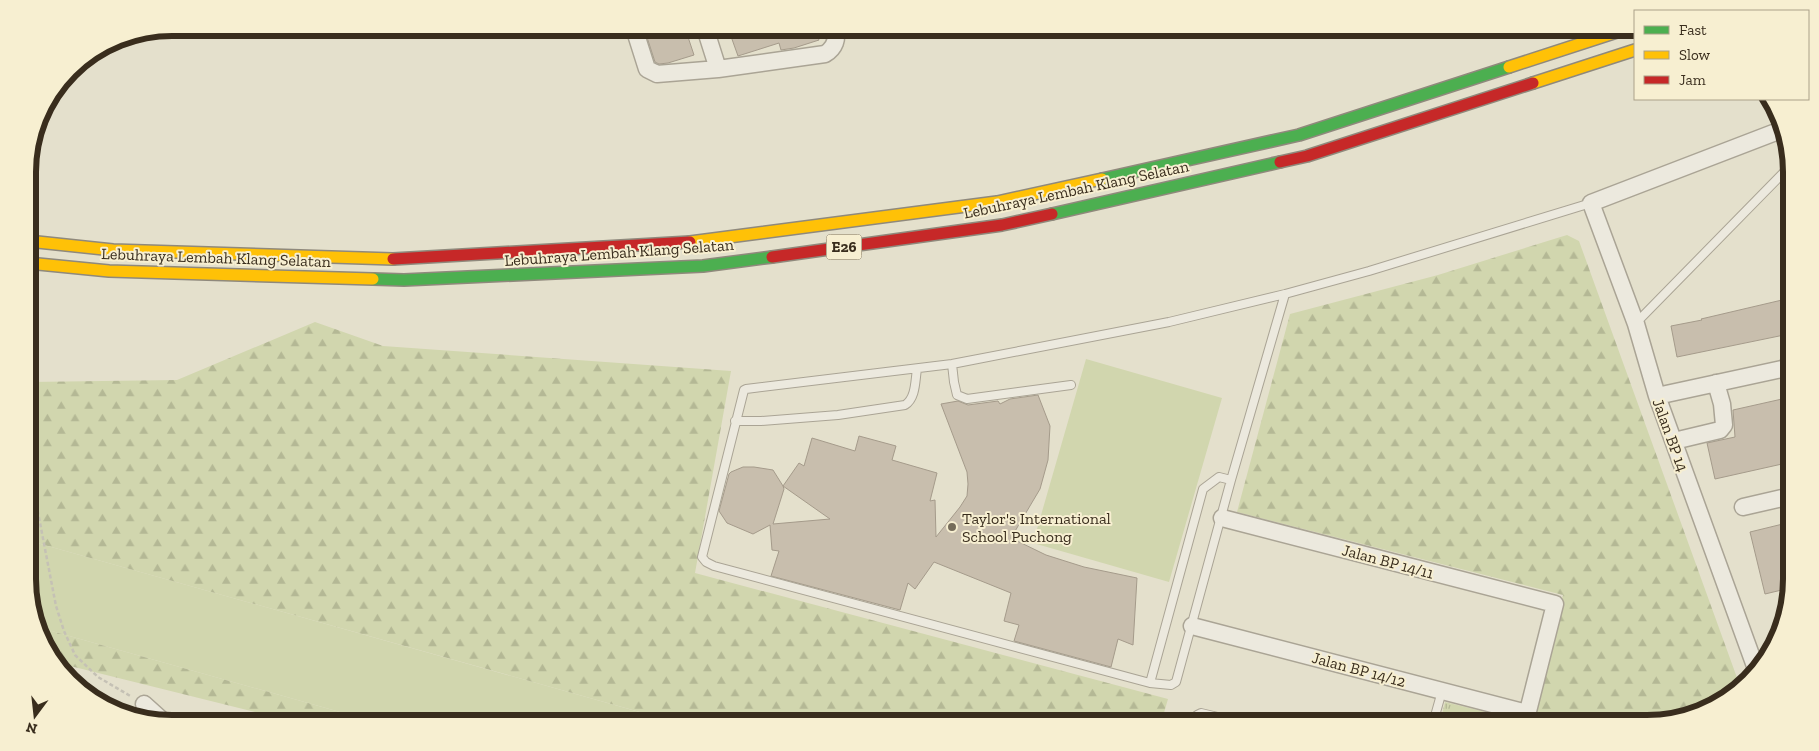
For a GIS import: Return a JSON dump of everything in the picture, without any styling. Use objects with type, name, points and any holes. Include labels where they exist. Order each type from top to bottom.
[{"type":"highway","name":"Lebuhraya Lembah Klang Selatan","points":[[37,242],[113,250],[404,259],[695,242],[978,205],[1298,135],[1604,36]]},
{"type":"highway","name":"Lebuhraya Lembah Klang Selatan","points":[[37,264],[109,271],[404,280],[713,265],[1002,225],[1307,156],[1634,50]]},
{"type":"street","points":[[637,36],[647,69],[657,74],[718,69],[825,54],[831,50],[836,40],[836,36]]},
{"type":"street","points":[[708,36],[718,69]]},
{"type":"street","points":[[1590,203],[1776,132]]},
{"type":"street","name":"Jalan BP 14","points":[[1590,203],[1636,324],[1657,396],[1754,663]]},
{"type":"street","points":[[1657,396],[1783,369]]},
{"type":"street","points":[[1674,441],[1720,430],[1724,426],[1722,404],[1716,383]]},
{"type":"street","points":[[1743,507],[1783,498]]},
{"type":"street","name":"Jalan BP 14/11","points":[[1222,518],[1555,604],[1527,714]]},
{"type":"street","name":"Jalan BP 14/12","points":[[1192,626],[1442,691],[1514,714]]},
{"type":"street","points":[[144,704],[155,714]]},
{"type":"lane","points":[[1636,324],[1783,173]]},
{"type":"lane","points":[[1285,294],[1230,480],[1222,518],[1176,682],[1171,685],[1150,683],[706,562],[702,557],[735,420],[746,388],[952,364],[1169,322],[1285,294],[1369,271],[1590,203]]},
{"type":"lane","points":[[952,364],[957,394],[967,399],[1070,385]]},
{"type":"lane","points":[[735,420],[838,415],[905,406],[910,402],[917,369]]},
{"type":"lane","points":[[1150,683],[1203,489],[1219,477],[1230,480]]},
{"type":"lane","points":[[1435,714],[1442,691]]},
{"type":"path","points":[[36,503],[56,606],[64,631],[75,655],[98,677],[144,704]]},
{"type":"green space","points":[[1567,235],[1579,241],[1738,680],[1730,687],[1707,701],[1691,708],[1674,712],[1656,714],[1533,714],[1563,595],[1237,512],[1290,314],[1438,275]]},
{"type":"green space","points":[[315,322],[383,346],[731,371],[695,573],[1168,699],[1164,714],[649,715],[36,543],[36,382],[177,380]]},
{"type":"green space","points":[[1086,359],[1222,398],[1169,582],[1033,543]]},
{"type":"green space","points":[[36,543],[649,715],[350,715],[46,629],[37,597]]},
{"type":"green space","points":[[46,629],[350,715],[267,715],[67,665]]},
{"type":"green space","points":[[1445,702],[1494,714],[1442,714]]},
{"type":"building","points":[[647,36],[688,36],[694,55],[668,63],[659,64],[655,62]]},
{"type":"building","points":[[731,36],[818,36],[819,40],[781,50],[779,43],[738,56]]},
{"type":"building","points":[[1782,300],[1783,335],[1677,357],[1671,326]]},
{"type":"building","points":[[1038,395],[1050,426],[1048,460],[1040,489],[1011,538],[1046,555],[1084,567],[1137,578],[1133,645],[1118,639],[1111,667],[1014,641],[1019,625],[1004,621],[1011,593],[934,562],[915,589],[908,583],[900,610],[771,576],[779,551],[772,550],[770,525],[753,534],[727,523],[719,511],[731,472],[743,467],[773,470],[783,486],[799,463],[804,466],[812,438],[855,451],[859,436],[896,446],[892,460],[937,473],[930,501],[935,500],[936,537],[967,496],[968,484],[967,472],[941,404],[958,401],[968,405],[998,401],[1000,404],[1010,399]],"holes":[[[783,486],[830,519],[773,524],[784,489]]]},
{"type":"building","points":[[1783,399],[1783,464],[1715,479],[1707,443],[1735,437],[1733,410]]},
{"type":"building","points":[[1783,524],[1782,590],[1765,594],[1750,532]]},
{"type":"traffic: fast","points":[[1102,179],[1299,135],[1509,67]]},
{"type":"traffic: fast","points":[[1052,214],[1280,162]]},
{"type":"traffic: fast","points":[[373,279],[404,280],[703,266],[772,257]]},
{"type":"traffic: slow","points":[[1509,67],[1604,36]]},
{"type":"traffic: slow","points":[[1533,83],[1634,50]]},
{"type":"traffic: slow","points":[[690,242],[997,202],[1102,179]]},
{"type":"traffic: slow","points":[[37,242],[113,250],[393,259]]},
{"type":"traffic: slow","points":[[37,264],[109,271],[373,279]]},
{"type":"traffic: jam","points":[[1280,162],[1307,156],[1533,83]]},
{"type":"traffic: jam","points":[[772,257],[1002,225],[1052,214]]},
{"type":"traffic: jam","points":[[393,259],[690,242]]},
{"type":"place","name":"Taylor's International School Puchong","points":[[952,527]]}]
